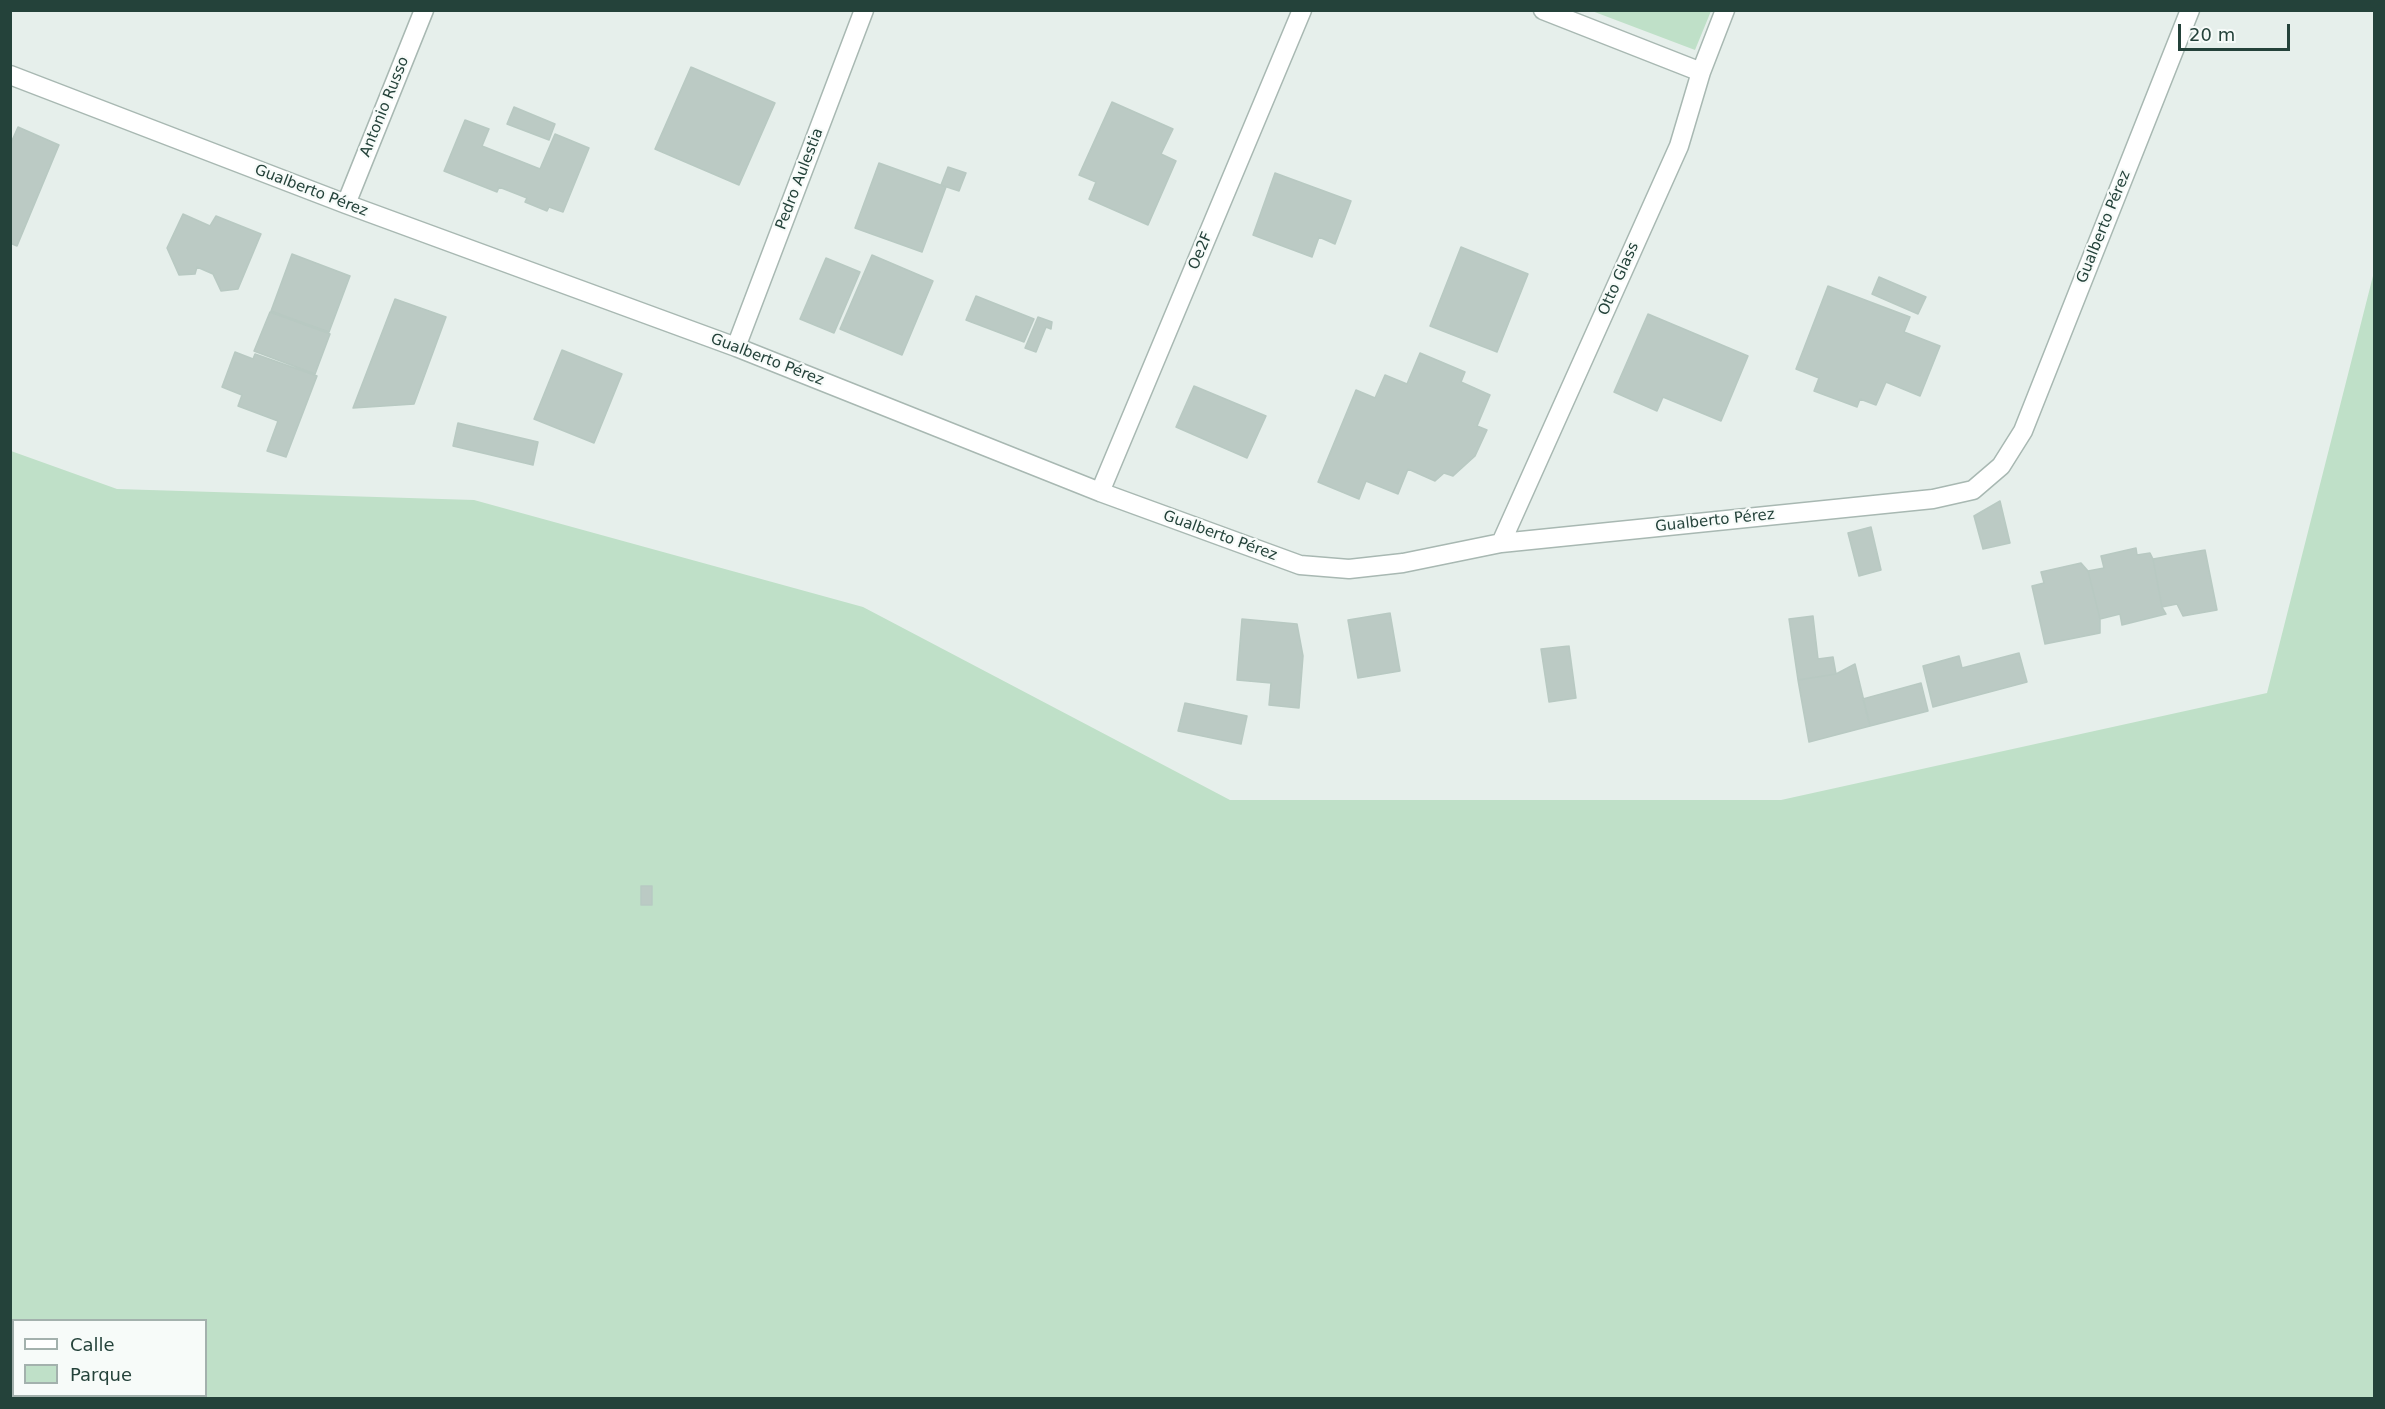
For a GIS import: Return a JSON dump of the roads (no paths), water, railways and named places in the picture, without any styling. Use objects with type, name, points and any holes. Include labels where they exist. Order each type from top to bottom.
[{"type":"street","name":"Antonio Russo","points":[[346,204],[424,10]]},
{"type":"street","name":"Pedro Aulestia","points":[[736,348],[864,10]]},
{"type":"street","name":"Oe2F","points":[[1100,492],[1302,10]]},
{"type":"street","points":[[1543,10],[1701,72]]},
{"type":"street","name":"Otto Glass","points":[[1501,543],[1678,146],[1701,72],[1725,10]]},
{"type":"street","name":"Gualberto Pérez","points":[[10,75],[346,204],[736,348],[1100,492],[1300,565],[1349,569],[1403,563],[1501,543],[1934,499],[1973,490],[2001,466],[2023,431],[2190,10]]}]
